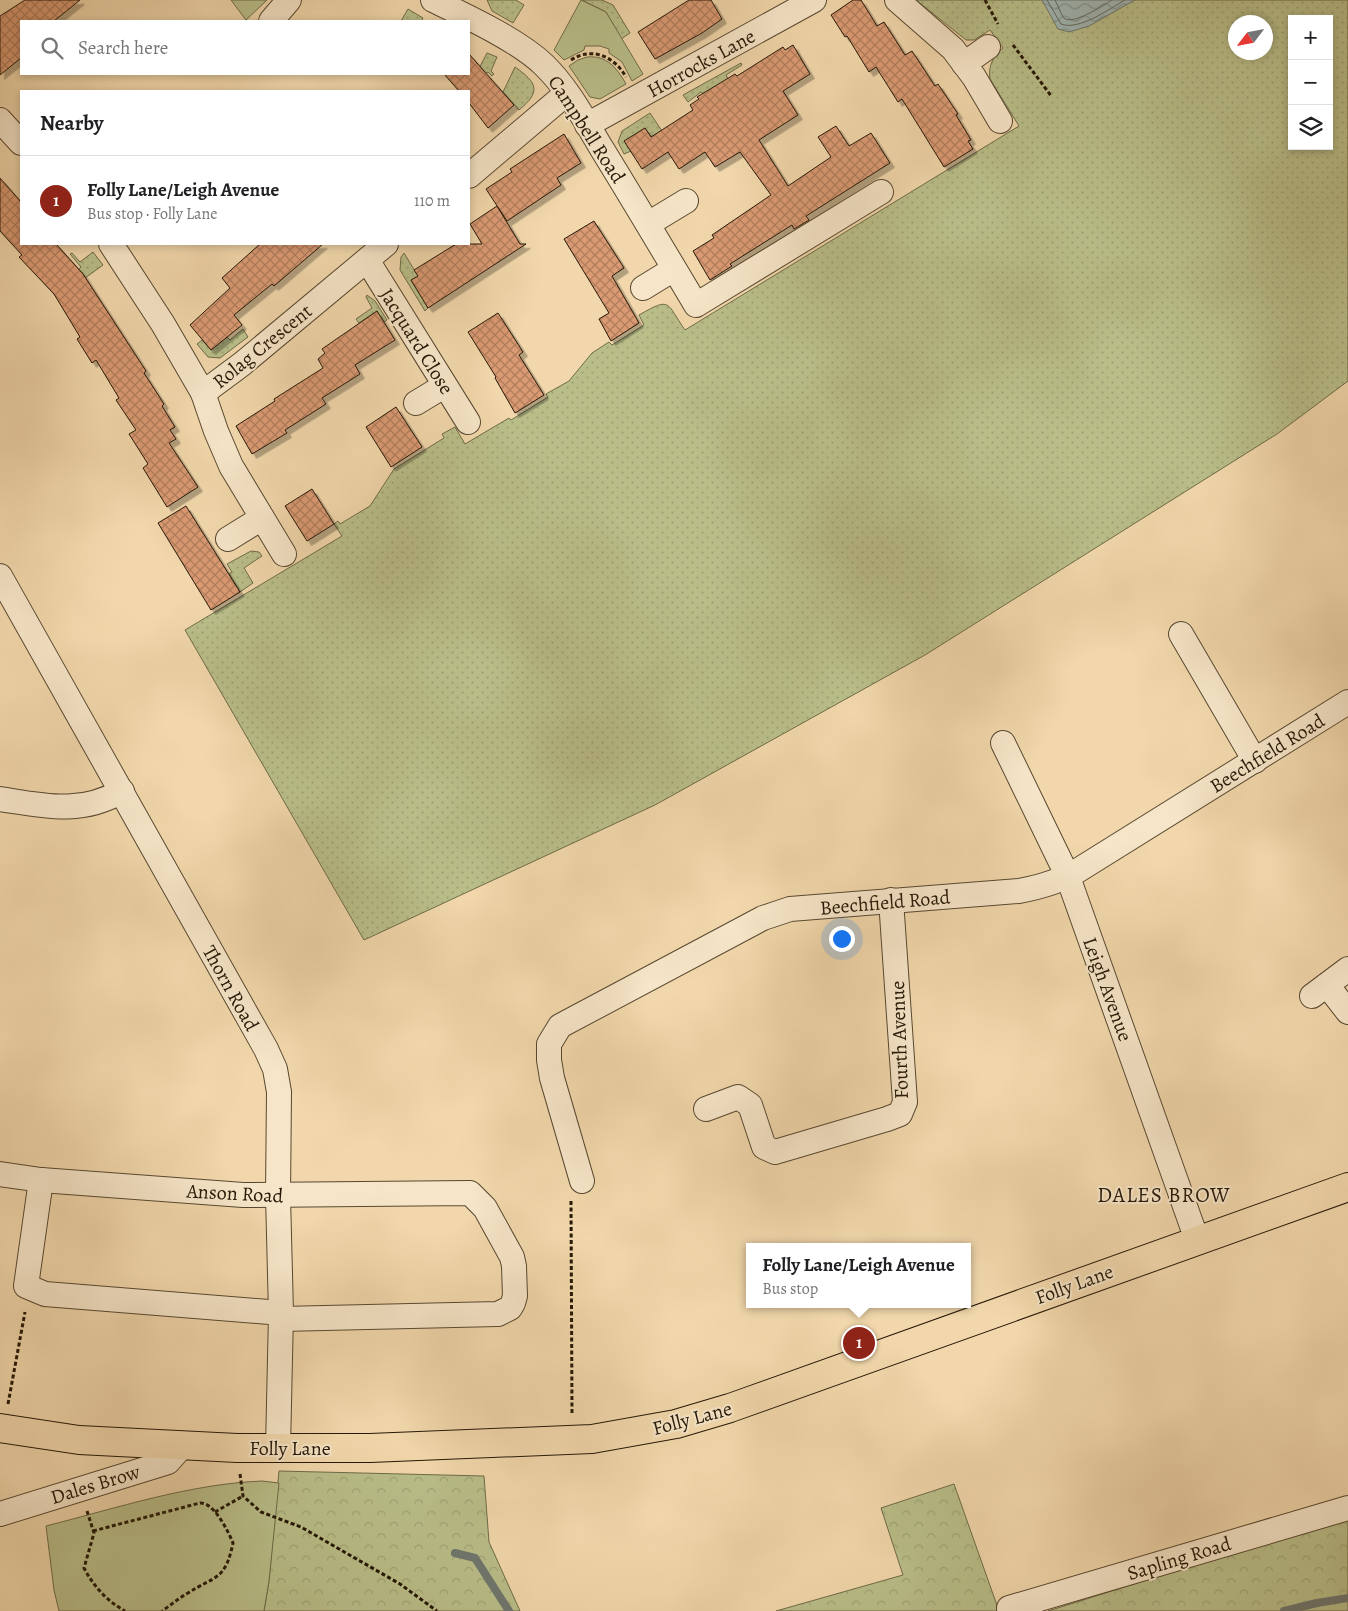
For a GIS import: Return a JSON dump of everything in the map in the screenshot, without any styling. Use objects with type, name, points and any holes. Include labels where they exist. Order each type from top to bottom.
[{"type":"main road","name":"Folly Lane","points":[[2,1428],[80,1440],[237,1448],[370,1448],[572,1441],[613,1436],[676,1424],[730,1408],[1348,1187]]},
{"type":"street","points":[[273,20],[289,0]]},
{"type":"street","name":"Campbell Road","points":[[433,0],[457,5],[544,65],[560,84],[587,125],[696,305],[881,192]]},
{"type":"street","name":"Horrocks Lane","points":[[587,125],[814,0]]},
{"type":"street","points":[[896,0],[953,49],[1000,121]]},
{"type":"street","points":[[964,64],[994,38]]},
{"type":"street","points":[[470,175],[560,84]]},
{"type":"street","points":[[0,120],[20,142]]},
{"type":"street","points":[[648,224],[686,201]]},
{"type":"street","name":"Rolag Crescent","points":[[112,245],[163,324],[203,393],[242,364],[385,245]]},
{"type":"street","name":"Jacquard Close","points":[[367,260],[468,422]]},
{"type":"street","points":[[643,288],[674,269]]},
{"type":"street","points":[[416,403],[444,386]]},
{"type":"street","points":[[203,393],[226,454],[284,554]]},
{"type":"street","points":[[228,539],[262,518]]},
{"type":"street","name":"Thorn Road","points":[[0,576],[271,1060],[279,1092],[278,1196],[281,1316],[278,1448]]},
{"type":"street","points":[[1181,634],[1255,761]]},
{"type":"street","name":"Beechfield Road","points":[[582,1181],[552,1078],[549,1060],[549,1044],[560,1026],[700,950],[776,913],[790,909],[1019,891],[1038,888],[1068,877],[1348,702]]},
{"type":"street","name":"Leigh Avenue","points":[[1004,744],[1068,877],[1197,1240]]},
{"type":"street","points":[[0,799],[46,807],[69,807],[97,803],[122,791]]},
{"type":"street","name":"Fourth Avenue","points":[[706,1110],[738,1097],[750,1105],[764,1147],[775,1152],[900,1114],[905,1102],[892,900]]},
{"type":"street","points":[[1348,969],[1320,990],[1348,1012]]},
{"type":"street","name":"Anson Road","points":[[0,1174],[40,1180],[278,1196],[470,1193],[485,1208],[512,1257],[515,1296],[510,1308],[498,1314],[281,1316]]},
{"type":"street","points":[[40,1180],[26,1286],[45,1294],[281,1316]]},
{"type":"street","name":"Dales Brow","points":[[0,1514],[168,1462],[183,1445]]},
{"type":"street","name":"Sapling Road","points":[[1009,1608],[1348,1508]]},
{"type":"path","points":[[985,0],[992,14],[994,38]]},
{"type":"path","points":[[1012,44],[1052,97]]},
{"type":"path","points":[[560,84],[567,62],[580,55],[592,53],[605,56],[620,67],[636,98]]},
{"type":"path","points":[[572,1441],[571,1202],[582,1181]]},
{"type":"path","points":[[2,1428],[25,1312],[26,1286]]},
{"type":"path","points":[[237,1448],[243,1496],[260,1512],[302,1527],[400,1584],[438,1611]]},
{"type":"path","points":[[215,1512],[243,1496]]},
{"type":"path","points":[[125,1611],[105,1597],[92,1584],[84,1568],[93,1531],[206,1503],[211,1506],[233,1543],[224,1569],[219,1576],[189,1592],[162,1611]]},
{"type":"green space","points":[[231,0],[267,0],[246,20]]},
{"type":"green space","points":[[487,0],[516,0],[524,5],[513,23],[492,11]]},
{"type":"green space","points":[[581,0],[606,12],[643,74],[632,81],[622,62],[609,53],[609,49],[600,46],[585,46],[584,50],[564,60],[554,50]]},
{"type":"green space","points":[[582,0],[602,0],[613,5],[630,33],[621,39],[606,12]]},
{"type":"green space","points":[[916,0],[1348,0],[1348,381],[1277,434],[925,655],[655,805],[364,940],[185,630],[342,536],[334,524],[338,521],[340,524],[370,506],[394,469],[444,438],[442,434],[455,427],[465,444],[509,418],[511,420],[548,397],[546,394],[569,381],[592,353],[609,342],[612,345],[644,325],[639,315],[657,306],[663,304],[671,308],[685,330],[1019,126],[990,79],[992,62],[1003,48],[990,30],[974,40],[966,40]]},
{"type":"green space","points":[[408,9],[423,18],[422,20],[402,20]]},
{"type":"green space","points":[[487,53],[497,57],[491,71],[494,74],[492,76],[488,72],[470,86]]},
{"type":"green space","points":[[587,57],[606,60],[615,68],[626,84],[600,99],[590,97],[569,66]]},
{"type":"green space","points":[[741,63],[742,65],[726,75],[731,84],[703,94],[701,92],[688,102],[683,95]]},
{"type":"green space","points":[[515,67],[528,78],[534,88],[531,98],[519,110],[503,92]]},
{"type":"green space","points":[[650,113],[662,131],[651,137],[645,128],[625,141],[631,151],[624,154],[618,142],[622,131]]},
{"type":"green space","points":[[93,252],[103,265],[85,278],[84,275],[70,278],[81,267],[70,254],[72,253],[80,262]]},
{"type":"green space","points":[[404,253],[418,276],[411,280],[428,308],[425,311],[400,270],[401,257]]},
{"type":"green space","points":[[367,295],[375,301],[387,320],[384,322],[377,311],[359,323],[356,319],[372,308],[366,297]]},
{"type":"green space","points":[[243,329],[248,337],[220,358],[208,357],[197,344],[202,340],[211,350],[227,337],[230,340]]},
{"type":"green space","points":[[251,551],[259,552],[262,556],[244,568],[253,583],[240,592],[229,574],[232,572],[227,564]]},
{"type":"green space","points":[[279,1471],[484,1476],[489,1542],[520,1611],[264,1611],[269,1581]]},
{"type":"green space","points":[[262,1481],[279,1483],[264,1611],[59,1611],[54,1590],[46,1526],[180,1492],[235,1483]]},
{"type":"green space","points":[[954,1484],[999,1611],[776,1611],[903,1575],[881,1508]]},
{"type":"green space","points":[[1348,1517],[1348,1611],[1048,1611]]},
{"type":"water","points":[[1042,0],[1135,0],[1089,26],[1069,32],[1058,29]]},
{"type":"building","points":[[25,0],[80,0],[55,20],[20,20],[20,59],[0,75],[0,16]]},
{"type":"building","points":[[689,0],[711,0],[722,19],[702,33],[655,59],[638,32]]},
{"type":"building","points":[[853,0],[861,0],[877,26],[884,22],[905,55],[912,51],[935,86],[938,84],[958,114],[956,115],[971,140],[968,141],[973,149],[944,167],[902,99],[898,102],[876,67],[869,72],[847,36],[845,37],[831,15]]},
{"type":"building","points":[[793,45],[810,74],[783,91],[798,115],[759,140],[788,186],[831,157],[818,137],[836,126],[849,146],[871,133],[890,163],[806,216],[809,220],[794,229],[792,225],[730,264],[732,266],[710,280],[693,251],[714,238],[712,235],[771,195],[740,152],[715,167],[705,152],[679,169],[668,152],[642,169],[624,141],[645,128],[651,137],[693,110],[690,105],[699,99],[697,97],[735,74],[737,76],[783,47],[785,50]]},
{"type":"building","points":[[470,55],[514,105],[488,128],[470,104],[470,90],[458,90],[445,75],[470,75]]},
{"type":"building","points":[[564,134],[581,163],[557,178],[561,185],[507,221],[486,189],[512,172],[510,169]]},
{"type":"building","points":[[0,178],[20,201],[20,245],[57,245],[83,274],[146,371],[144,373],[164,404],[162,406],[175,427],[170,430],[176,439],[169,443],[198,487],[167,507],[143,468],[148,464],[129,434],[136,430],[116,400],[119,398],[96,360],[92,363],[77,339],[80,337],[54,294],[19,257],[22,255],[0,231]]},
{"type":"building","points":[[497,206],[520,244],[526,244],[428,308],[411,280],[418,276],[414,270],[454,245],[482,244],[470,224]]},
{"type":"building","points":[[594,221],[624,268],[612,276],[639,323],[611,341],[599,319],[609,313],[564,239]]},
{"type":"building","points":[[259,245],[322,245],[274,286],[272,284],[234,315],[242,325],[211,350],[190,325],[230,288],[222,278]]},
{"type":"building","points":[[377,311],[395,340],[355,365],[360,374],[322,398],[326,404],[285,430],[287,433],[252,454],[236,426],[323,368],[318,359],[325,353],[322,349]]},
{"type":"building","points":[[498,313],[523,352],[519,355],[544,395],[515,413],[496,377],[468,332]]},
{"type":"building","points":[[396,407],[422,447],[391,467],[366,427]]},
{"type":"building","points":[[312,489],[334,524],[307,541],[285,506]]},
{"type":"building","points":[[186,506],[240,592],[211,610],[158,523]]},
{"type":"waterway","points":[[455,1553],[475,1558],[509,1611]]},
{"type":"waterway","points":[[1284,1611],[1348,1598]]},
{"type":"place","name":"Folly Lane/Leigh Avenue","points":[[859,1343]]},
{"type":"district","name":"DALES BROW","points":[[1164,1195]]}]
